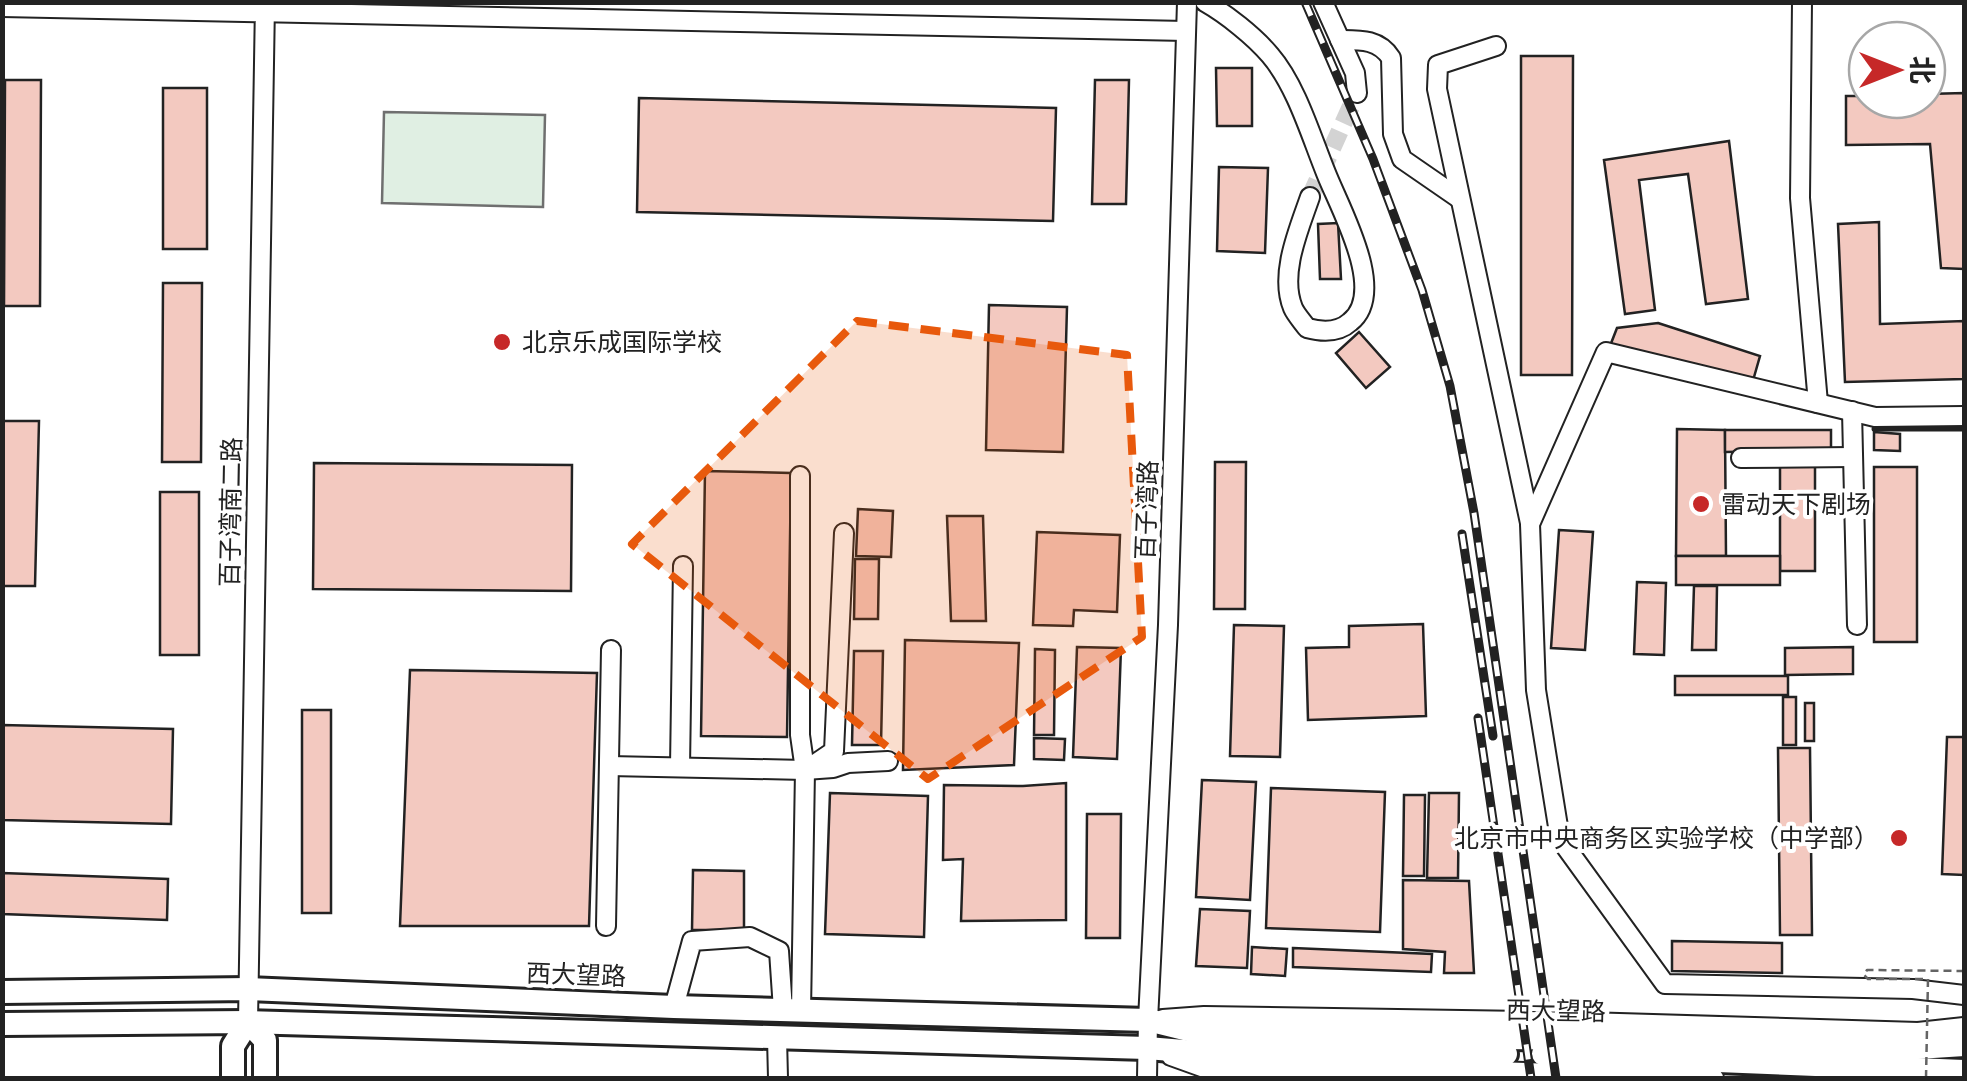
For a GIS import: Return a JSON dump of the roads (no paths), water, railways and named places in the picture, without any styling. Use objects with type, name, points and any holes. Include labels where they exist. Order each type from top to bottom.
[{"type":"main road","name":"西大望路","points":[[2,992],[249,989],[674,1007],[1148,1020],[1209,1035],[1964,1046]]},
{"type":"main road","name":"西大望路","points":[[2,1024],[248,1022],[1147,1048],[1208,1053],[1585,1055],[1964,1070]]},
{"type":"main road","points":[[233,1078],[233,1046],[248,1022],[265,1040],[265,1078]]},
{"type":"street","points":[[752,2],[752,22]]},
{"type":"street","name":"百子湾路","points":[[1147,1048],[1168,625],[1187,2]]},
{"type":"street","points":[[1204,2],[1220,11],[1271,56],[1293,92],[1362,263],[1366,294],[1360,315],[1346,327],[1323,332],[1307,328],[1293,308],[1289,284],[1290,256],[1310,197]]},
{"type":"street","points":[[1323,2],[1356,74],[1357,93]]},
{"type":"street","points":[[1802,2],[1800,198],[1818,403]]},
{"type":"street","points":[[2,6],[264,8],[1186,31]]},
{"type":"street","name":"百子湾南二路","points":[[248,1022],[264,8]]},
{"type":"street","points":[[1340,40],[1369,41],[1385,48],[1391,58],[1394,134],[1402,158],[1460,198]]},
{"type":"street","points":[[1496,46],[1438,64],[1437,89],[1530,524],[1536,690],[1560,838],[1665,984],[1914,989],[1964,995]]},
{"type":"street","points":[[1530,524],[1606,352],[1876,416],[1964,416]]},
{"type":"street","points":[[1852,411],[1856,625]]},
{"type":"street","points":[[1741,458],[1853,457]]},
{"type":"street","points":[[792,1010],[806,770],[800,735],[800,476]]},
{"type":"street","points":[[806,770],[834,751],[844,534]]},
{"type":"street","points":[[680,768],[683,566]]},
{"type":"street","points":[[606,926],[611,650]]},
{"type":"street","points":[[609,766],[806,770],[888,761]]},
{"type":"street","points":[[674,1007],[692,941],[750,938],[779,950],[792,1010]]},
{"type":"street","name":"西大望路","points":[[1148,1020],[1243,1016],[1918,1032],[1964,1027]]},
{"type":"street","points":[[777,1038],[778,1078]]},
{"type":"street","points":[[1147,1048],[1148,1078]]},
{"type":"street","name":"西大望路","points":[[1147,1048],[1210,1070],[1494,1070],[1714,1078]]},
{"type":"tunnel","points":[[1310,197],[1357,93]]},
{"type":"railway","points":[[1305,2],[1373,159],[1422,290],[1450,386],[1474,513],[1556,1078]]},
{"type":"railway","points":[[1462,534],[1493,736]]},
{"type":"railway","points":[[1478,718],[1531,1078]]},
{"type":"place","name":"北京乐成国际学校","points":[[502,342]]},
{"type":"place","name":"雷动天下剧场","points":[[1701,504]]},
{"type":"place","name":"北京市中央商务区实验学校（中学部）","points":[[1899,838]]}]
